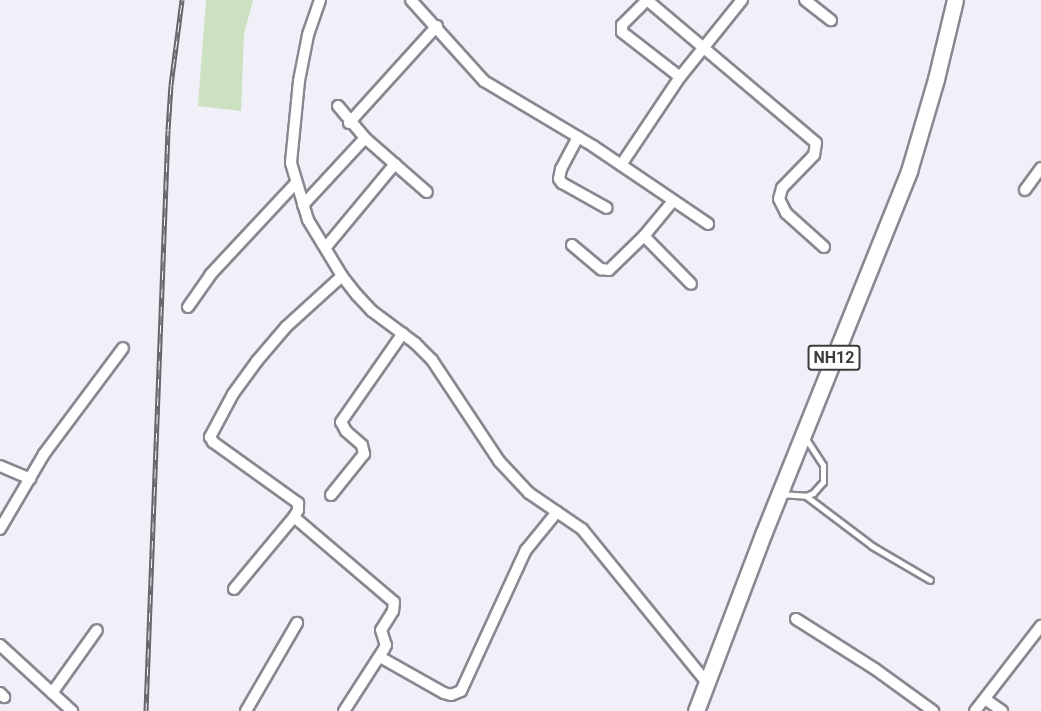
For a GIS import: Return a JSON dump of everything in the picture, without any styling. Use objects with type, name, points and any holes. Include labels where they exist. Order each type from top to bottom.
[{"type":"main road","name":"NH12","points":[[696,711],[779,494],[909,171],[936,79],[955,0]]},
{"type":"street","points":[[320,0],[308,35],[299,81],[291,163],[295,184],[308,220],[342,276],[372,311],[423,350],[449,383],[499,461],[529,493],[582,530],[707,683]]},
{"type":"street","points":[[411,0],[437,26],[484,81],[578,137],[708,224]]},
{"type":"street","points":[[621,165],[680,76],[742,0]]},
{"type":"street","points":[[805,0],[831,20]]},
{"type":"street","points":[[680,76],[622,32],[622,25],[646,1],[816,143],[814,155],[783,188],[779,199],[786,213],[824,247]]},
{"type":"street","points":[[350,123],[437,26]]},
{"type":"street","points":[[338,106],[365,138],[427,192]]},
{"type":"street","points":[[578,137],[561,169],[559,179],[562,183],[607,208]]},
{"type":"street","points":[[303,205],[365,138]]},
{"type":"street","points":[[326,247],[395,164]]},
{"type":"street","points":[[1025,190],[1041,168]]},
{"type":"street","points":[[188,307],[210,275],[295,184]]},
{"type":"street","points":[[572,245],[601,269],[609,270],[644,236],[673,201]]},
{"type":"street","points":[[644,236],[691,284]]},
{"type":"street","points":[[234,590],[294,517],[298,510],[298,503],[213,442],[210,433],[233,394],[257,361],[286,327],[342,276]]},
{"type":"street","points":[[331,495],[364,454],[362,445],[345,431],[341,422],[403,333]]},
{"type":"street","points":[[0,529],[85,396],[123,348]]},
{"type":"street","points":[[0,466],[30,479]]},
{"type":"street","points":[[380,657],[444,693],[451,695],[461,691],[526,550],[557,512]]},
{"type":"street","points":[[294,517],[394,602],[393,611],[381,630],[386,645],[344,711]]},
{"type":"street","points":[[796,619],[875,669],[933,711]]},
{"type":"street","points":[[246,711],[297,623]]},
{"type":"street","points":[[975,711],[1041,626]]},
{"type":"street","points":[[52,693],[97,630]]},
{"type":"street","points":[[0,645],[72,711]]},
{"type":"street","points":[[985,699],[1002,711]]},
{"type":"lane","points":[[804,436],[818,455],[823,474],[820,487],[806,496]]},
{"type":"lane","points":[[779,494],[806,496],[856,536],[930,580]]},
{"type":"green space","points":[[206,0],[253,0],[244,34],[241,111],[198,106]]},
{"type":"railway","points":[[146,711],[168,130],[171,85],[182,0]]}]
